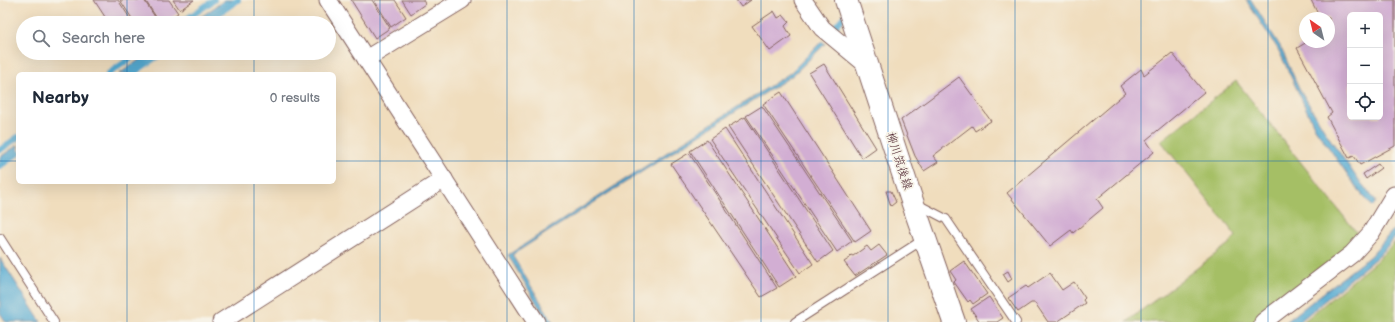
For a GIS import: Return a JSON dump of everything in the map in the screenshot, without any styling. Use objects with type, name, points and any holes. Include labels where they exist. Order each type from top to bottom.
[{"type":"main road","name":"柳川筑後線","points":[[846,0],[912,202],[954,322]]},
{"type":"street","points":[[328,0],[536,322]]},
{"type":"street","points":[[366,59],[462,0]]},
{"type":"street","points":[[803,0],[822,28],[868,66]]},
{"type":"street","points":[[221,322],[444,179]]},
{"type":"street","points":[[1263,322],[1352,254],[1371,233],[1394,195]]},
{"type":"lane","points":[[912,202],[946,219],[1016,322]]},
{"type":"lane","points":[[0,238],[54,322]]},
{"type":"lane","points":[[795,322],[925,239]]},
{"type":"green space","points":[[1236,81],[1361,238],[1257,322],[1126,322],[1230,243],[1236,236],[1161,141]]},
{"type":"green space","points":[[1395,242],[1395,322],[1303,322],[1375,262]]},
{"type":"water","points":[[225,0],[233,0],[211,16],[202,16]]},
{"type":"water","points":[[1246,0],[1251,0],[1280,46],[1299,88],[1328,136],[1357,178],[1376,201],[1373,207],[1359,191],[1315,128],[1278,49]]},
{"type":"water","points":[[822,41],[825,44],[793,75],[512,255],[553,322],[548,322],[508,255],[790,73]]},
{"type":"water","points":[[139,60],[148,60],[131,72],[122,72]]},
{"type":"water","points":[[16,146],[16,152],[0,164],[0,157]]},
{"type":"water","points":[[1395,228],[1395,238],[1377,257],[1299,322],[1286,322],[1370,256]]},
{"type":"water","points":[[0,258],[41,322],[6,322],[0,313]]},
{"type":"building","points":[[94,0],[118,0],[128,16],[104,16]]},
{"type":"building","points":[[120,0],[144,0],[154,16],[130,16]]},
{"type":"building","points":[[145,0],[169,0],[178,13],[174,16],[155,16]]},
{"type":"building","points":[[173,0],[194,0],[180,10]]},
{"type":"building","points":[[351,0],[372,0],[390,28],[375,38]]},
{"type":"building","points":[[374,0],[395,0],[406,17],[391,27]]},
{"type":"building","points":[[402,0],[423,0],[425,4],[411,14]]},
{"type":"building","points":[[736,0],[751,0],[741,7]]},
{"type":"building","points":[[1311,0],[1395,0],[1395,146],[1360,165],[1354,156],[1349,158],[1327,117],[1332,113],[1297,48],[1299,47],[1335,48],[1335,12],[1317,12]]},
{"type":"building","points":[[774,11],[778,18],[783,15],[789,22],[785,26],[791,36],[770,51],[752,26]]},
{"type":"building","points":[[1172,53],[1204,92],[1146,140],[1154,152],[1097,199],[1103,208],[1073,233],[1071,230],[1050,246],[1007,193],[1125,93],[1120,86],[1141,69],[1144,75]]},
{"type":"building","points":[[824,64],[876,148],[862,158],[809,73]]},
{"type":"building","points":[[959,77],[991,121],[975,131],[972,126],[933,156],[938,162],[924,171],[915,156],[901,120]]},
{"type":"building","points":[[781,92],[871,231],[855,242],[763,104]]},
{"type":"building","points":[[762,106],[852,241],[837,252],[746,116]]},
{"type":"building","points":[[745,117],[833,251],[818,262],[728,127]]},
{"type":"building","points":[[725,129],[813,264],[800,273],[710,139]]},
{"type":"building","points":[[707,140],[796,276],[779,287],[690,151]]},
{"type":"building","points":[[689,153],[777,288],[761,297],[671,164]]},
{"type":"building","points":[[1378,164],[1381,168],[1366,179],[1363,174]]},
{"type":"building","points":[[886,191],[891,191],[896,202],[891,206]]},
{"type":"building","points":[[879,245],[887,255],[855,276],[844,262],[850,258],[851,255],[853,256],[867,246],[871,251]]},
{"type":"building","points":[[964,261],[987,294],[973,304],[970,300],[968,302],[954,282],[956,280],[950,271]]},
{"type":"building","points":[[1008,271],[1012,279],[1008,282],[1003,274]]},
{"type":"building","points":[[1050,273],[1062,290],[1074,282],[1085,298],[1083,300],[1085,303],[1057,322],[1048,322],[1035,303],[1031,303],[1018,312],[1008,298],[1026,286],[1028,288]]},
{"type":"building","points":[[989,297],[1003,318],[997,322],[980,322],[971,309]]},
{"type":"waterway","points":[[191,16],[214,0]]},
{"type":"waterway","points":[[215,16],[238,0]]},
{"type":"waterway","points":[[830,33],[846,14]]},
{"type":"waterway","points":[[111,72],[128,60]]},
{"type":"waterway","points":[[135,72],[152,60]]},
{"type":"waterway","points":[[0,150],[16,138]]},
{"type":"waterway","points":[[0,166],[16,154]]}]
